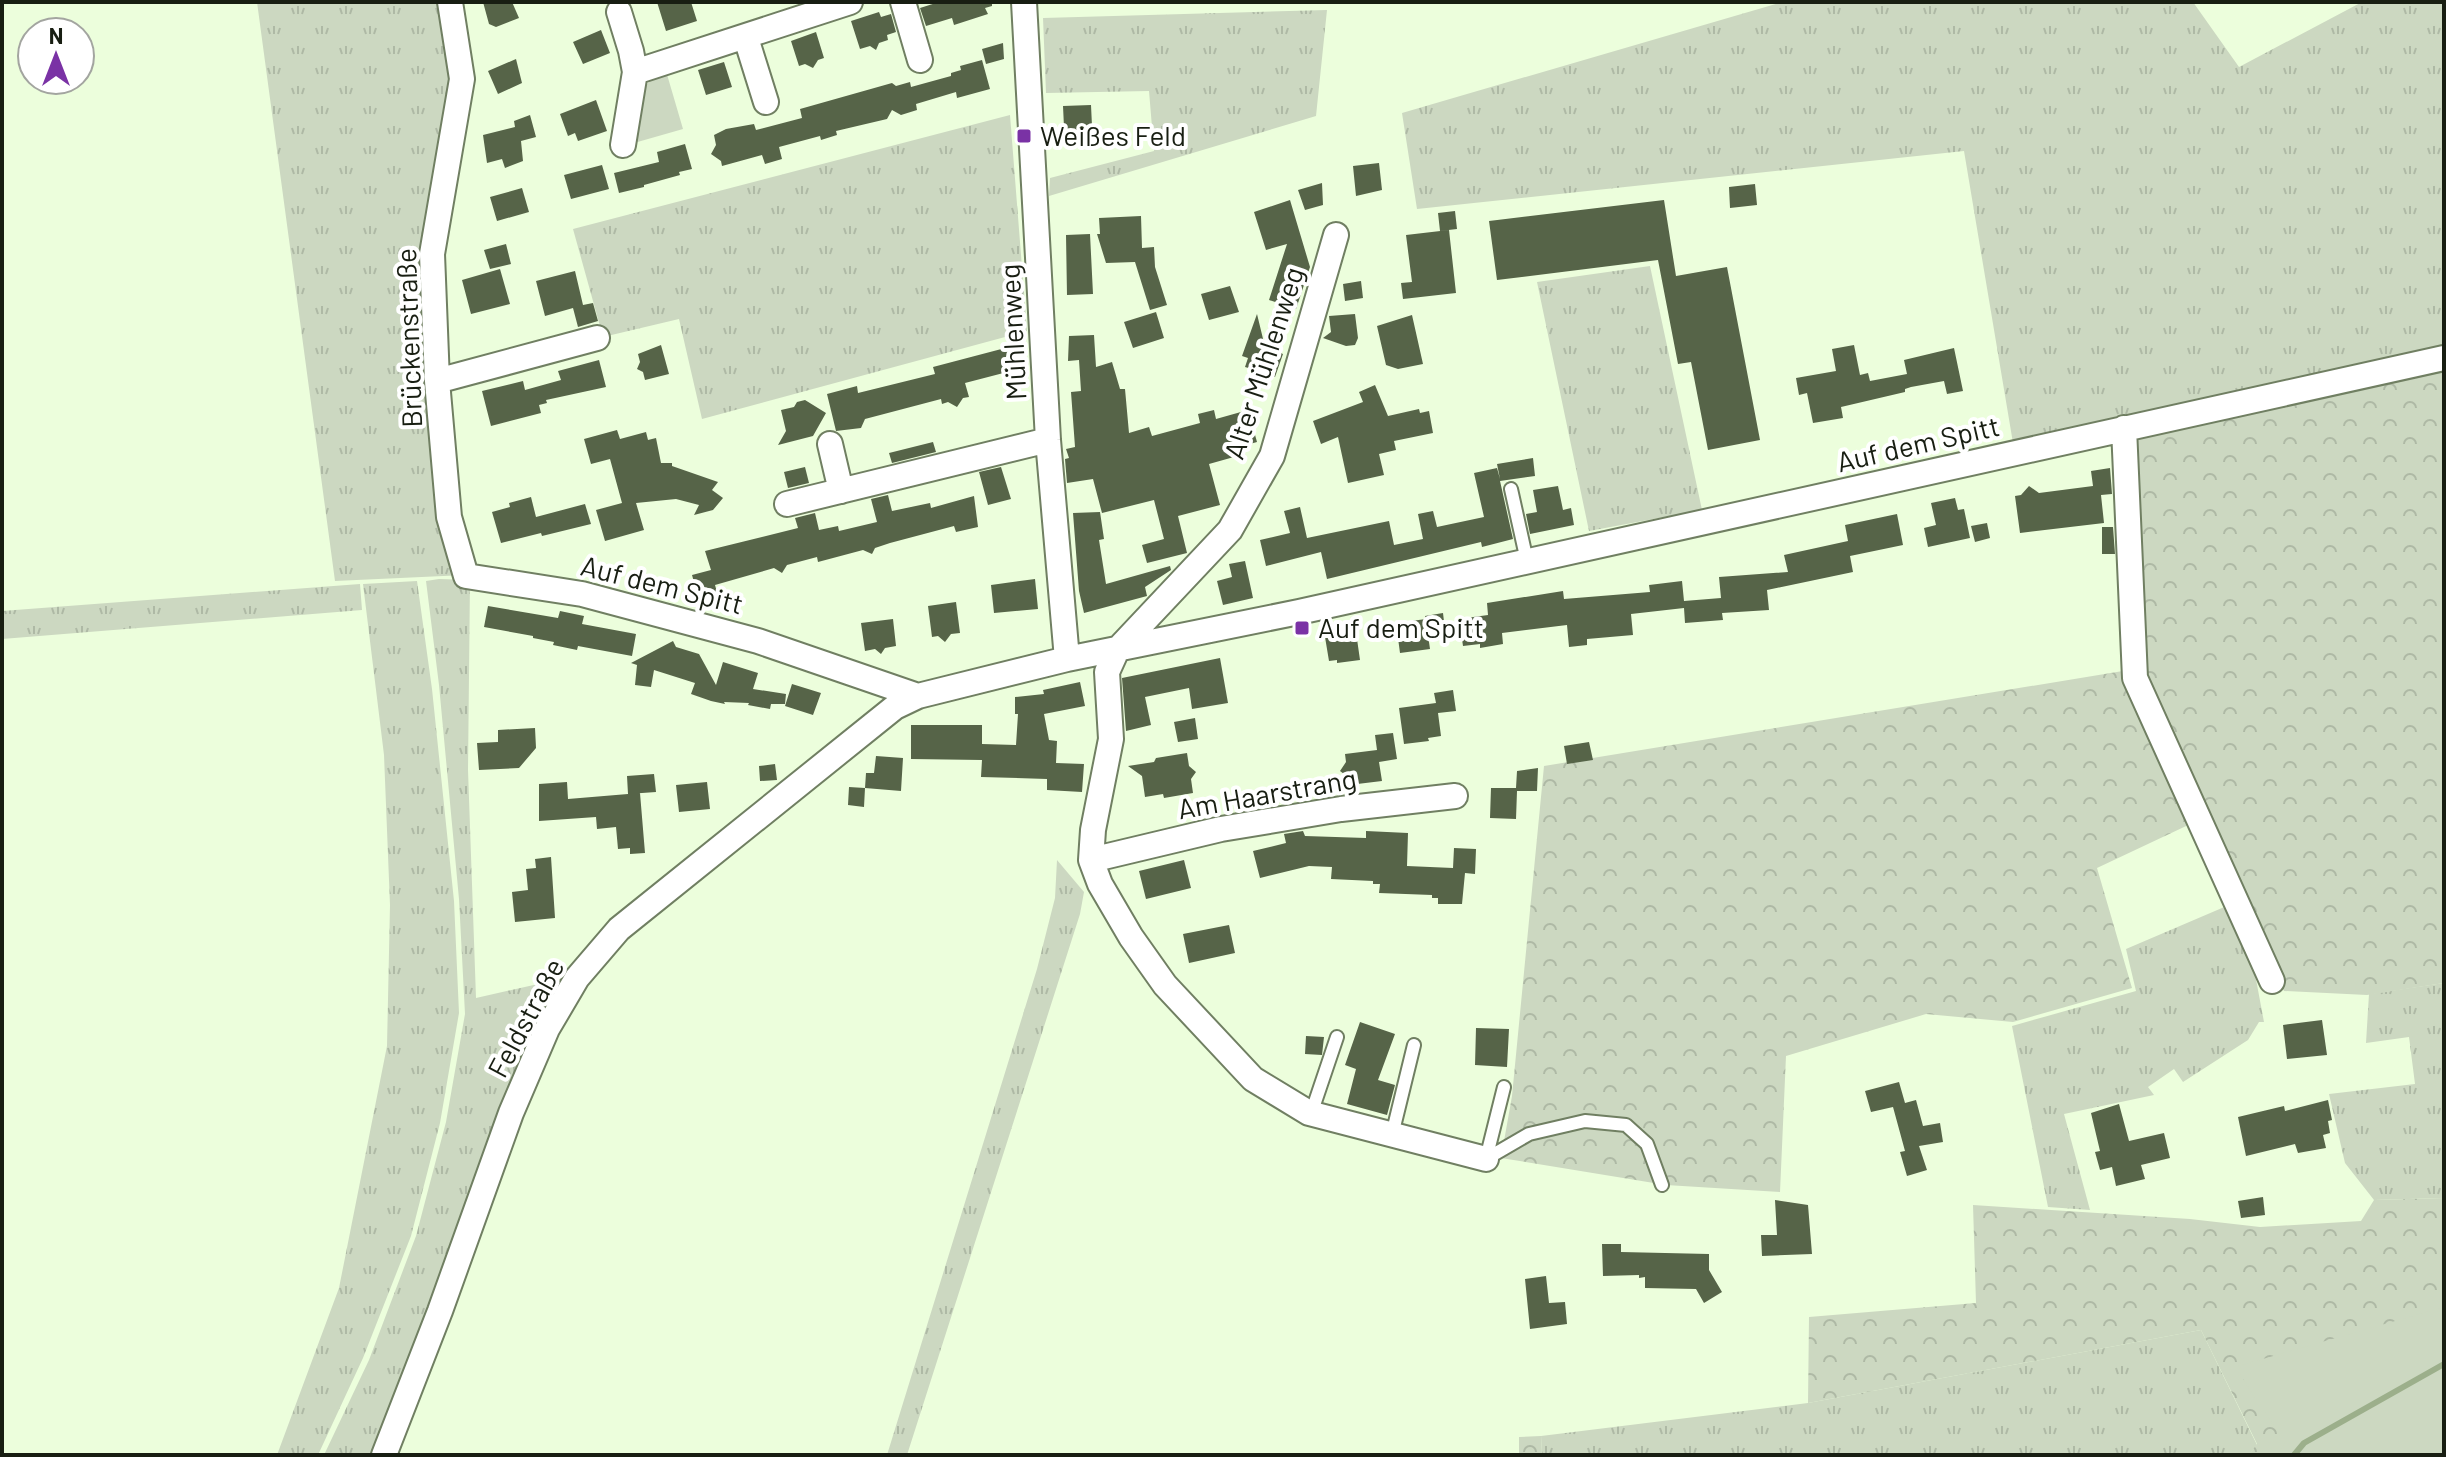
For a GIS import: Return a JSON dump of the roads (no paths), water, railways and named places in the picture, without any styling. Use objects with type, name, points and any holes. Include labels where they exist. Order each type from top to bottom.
[{"type":"street","name":"Brückenstraße","points":[[450,2],[462,79],[432,254],[437,381],[449,517],[466,576]]},
{"type":"street","points":[[635,72],[746,38],[785,12],[850,2]]},
{"type":"street","points":[[903,2],[920,60]]},
{"type":"street","name":"Mühlenweg","points":[[1024,2],[1048,440],[1067,659]]},
{"type":"street","points":[[619,12],[635,72],[623,145]]},
{"type":"street","points":[[746,38],[766,102]]},
{"type":"street","name":"Alter Mühlenweg","points":[[1117,650],[1230,530],[1272,456],[1336,235]]},
{"type":"street","points":[[437,381],[597,338]]},
{"type":"street","name":"Auf dem Spitt","points":[[466,576],[582,594],[758,641],[918,696],[1067,659],[1527,561],[2444,358]]},
{"type":"street","points":[[2124,428],[2135,678],[2272,981]]},
{"type":"street","points":[[787,504],[1048,440]]},
{"type":"street","points":[[830,444],[841,491]]},
{"type":"street","points":[[1117,650],[1107,672],[1111,739],[1093,830],[1091,860],[1100,884],[1131,937],[1165,985],[1253,1079],[1311,1114],[1486,1159]]},
{"type":"street","name":"Feldstraße","points":[[384,1455],[511,1113],[547,1029],[577,978],[619,929],[895,707],[918,696]]},
{"type":"street","name":"Am Haarstrang","points":[[1091,860],[1221,829],[1341,809],[1455,796]]},
{"type":"lane","points":[[1511,489],[1527,561]]},
{"type":"lane","points":[[1311,1114],[1337,1037]]},
{"type":"lane","points":[[1392,1135],[1414,1045]]},
{"type":"lane","points":[[1486,1159],[1504,1087]]},
{"type":"lane","points":[[1486,1159],[1529,1134],[1585,1121],[1626,1125],[1647,1144],[1662,1185]]},
{"type":"waterway","points":[[2294,1455],[2304,1443],[2444,1364]]},
{"type":"place","name":"Weißes Feld","points":[[1024,136]]},
{"type":"place","name":"Auf dem Spitt","points":[[1302,628]]}]
